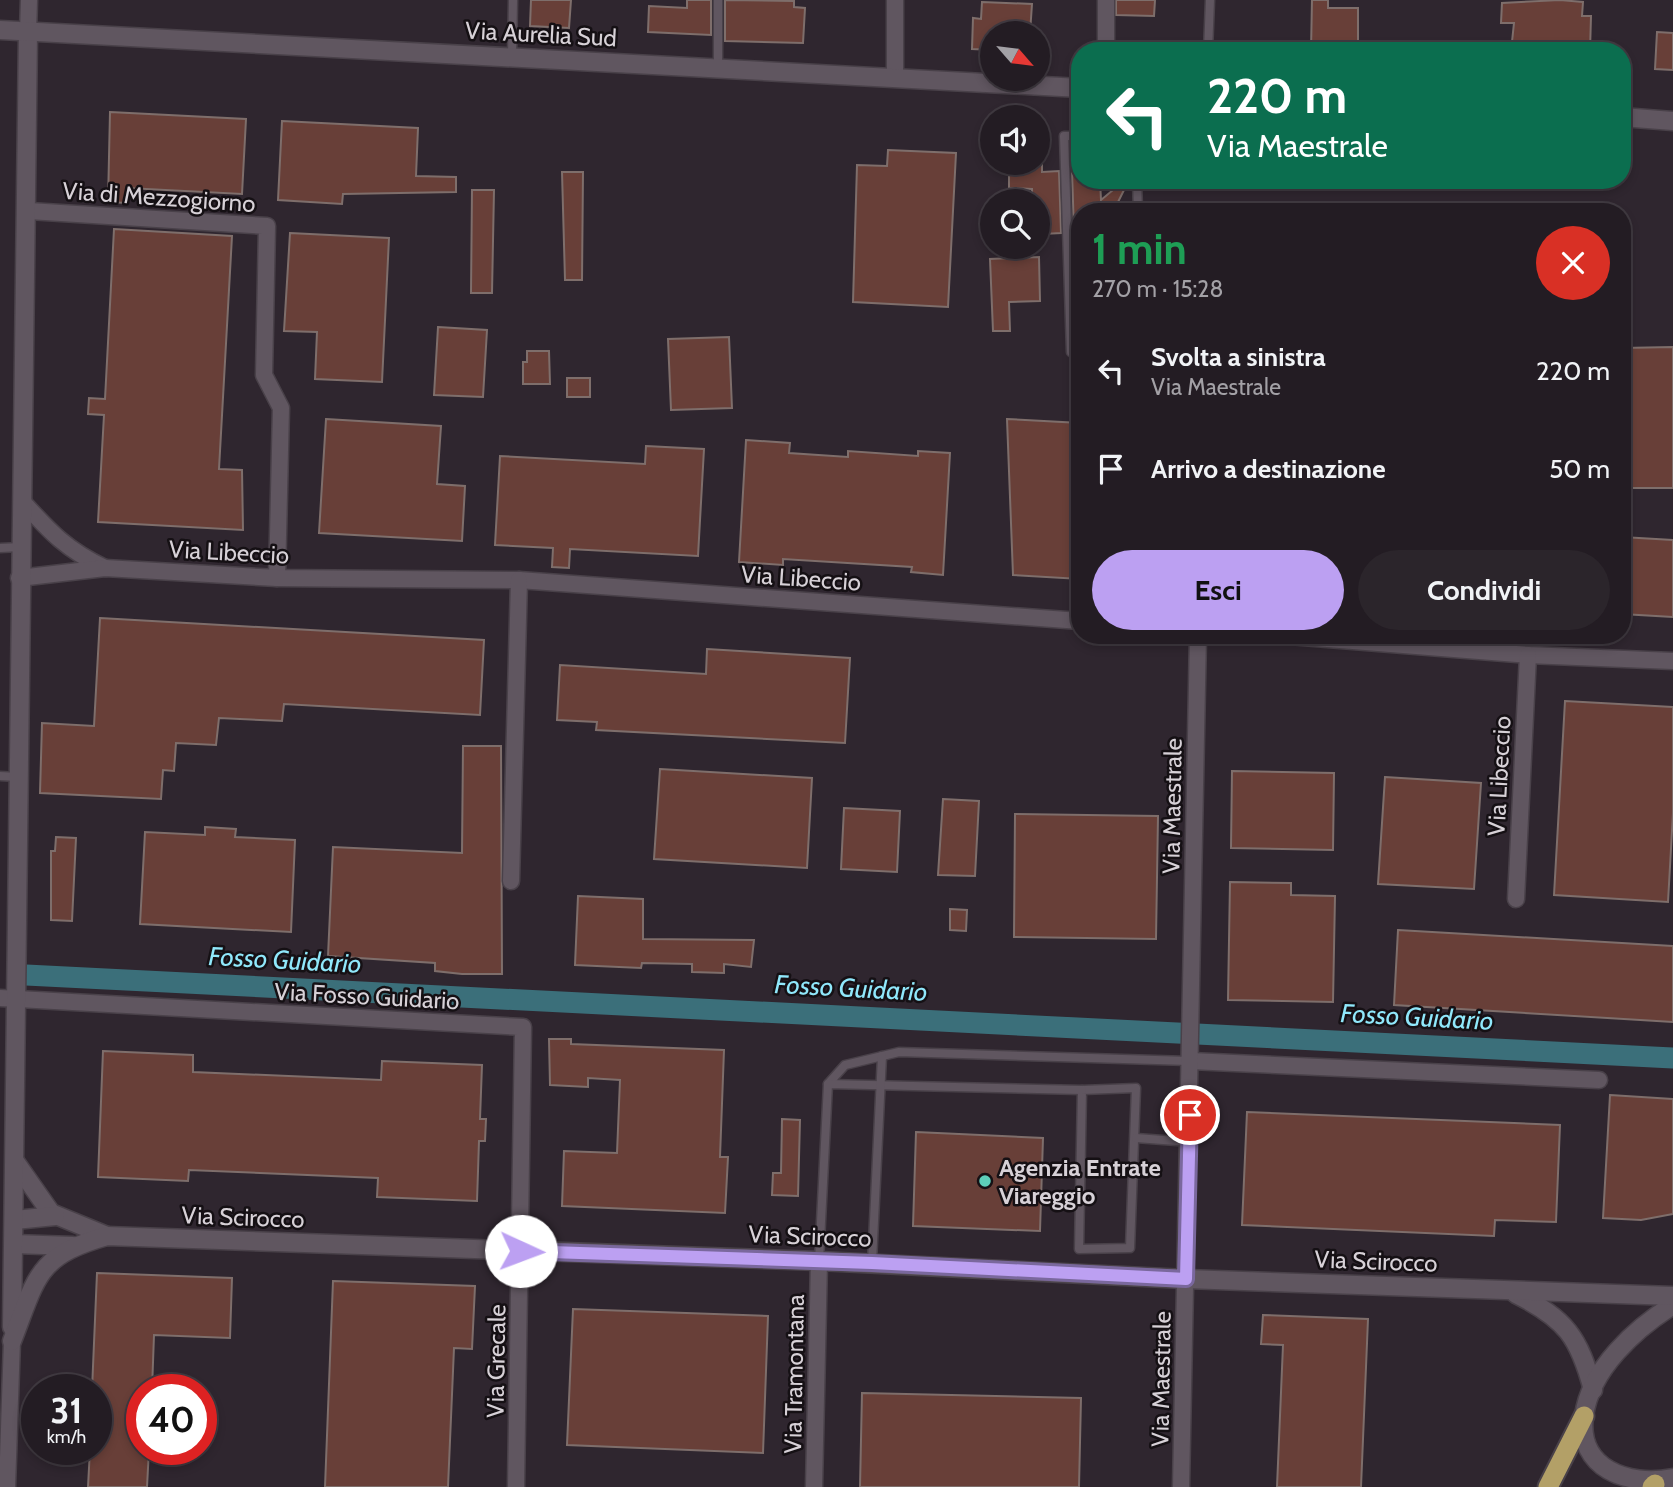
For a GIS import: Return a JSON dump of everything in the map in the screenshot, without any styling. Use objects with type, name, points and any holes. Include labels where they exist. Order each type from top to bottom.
[{"type":"highway","points":[[1548,1487],[1584,1416]]},
{"type":"street","points":[[7,1487],[16,1163],[7,998],[8,777],[23,502],[29,211],[29,0]]},
{"type":"street","points":[[895,0],[895,76]]},
{"type":"street","points":[[1106,0],[1107,42]]},
{"type":"street","name":"Via Aurelia Sud","points":[[0,30],[1071,87]]},
{"type":"street","points":[[1631,118],[1673,121]]},
{"type":"street","name":"Via di Mezzogiorno","points":[[29,211],[267,226],[264,375],[281,408],[277,578]]},
{"type":"street","name":"Via Libeccio","points":[[23,502],[65,547],[105,568]]},
{"type":"street","name":"Via Libeccio","points":[[19,578],[105,568],[277,578],[519,580],[1071,620]]},
{"type":"street","points":[[511,881],[519,580]]},
{"type":"street","name":"Via Maestrale","points":[[1181,1487],[1198,644]]},
{"type":"street","points":[[1396,644],[1673,661]]},
{"type":"street","name":"Via Libeccio","points":[[1516,899],[1528,654]]},
{"type":"street","name":"Via Fosso Guidario","points":[[7,998],[523,1027]]},
{"type":"street","name":"Via Grecale","points":[[516,1487],[523,1027]]},
{"type":"street","points":[[1191,1057],[1598,1080]]},
{"type":"street","name":"Via Scirocco","points":[[16,1163],[40,1201],[55,1216],[107,1236]]},
{"type":"street","name":"Via Scirocco","points":[[15,1220],[55,1216]]},
{"type":"street","name":"Via Scirocco","points":[[12,1341],[41,1272],[47,1264],[73,1246],[107,1236],[872,1263],[1186,1279],[1673,1297]]},
{"type":"street","name":"Via Scirocco","points":[[14,1244],[73,1246]]},
{"type":"street","name":"Via Tramontana","points":[[814,1487],[819,1261]]},
{"type":"street","name":"Via Scirocco","points":[[1510,1291],[1561,1320],[1579,1346],[1594,1390]]},
{"type":"street","points":[[1660,1483],[1631,1486],[1614,1480],[1590,1451],[1584,1416],[1602,1374],[1630,1338],[1673,1304]]},
{"type":"lane","points":[[512,57],[513,0]]},
{"type":"lane","points":[[718,0],[718,67]]},
{"type":"lane","points":[[1208,42],[1210,0]]},
{"type":"lane","points":[[1071,136],[1064,136],[1071,325]]},
{"type":"lane","points":[[0,548],[21,547]]},
{"type":"lane","points":[[819,1261],[828,1084],[845,1065],[899,1052],[1191,1057]]},
{"type":"lane","points":[[872,1263],[882,1056]]},
{"type":"lane","points":[[828,1084],[1082,1090],[1136,1088],[1130,1248],[1079,1249],[1082,1090]]},
{"type":"lane","points":[[1136,1138],[1190,1142]]},
{"type":"building","points":[[531,0],[571,0],[569,28],[530,26]]},
{"type":"building","points":[[687,0],[711,0],[711,35],[648,32],[649,6],[687,8]]},
{"type":"building","points":[[725,0],[794,1],[794,7],[805,8],[803,43],[725,41]]},
{"type":"building","points":[[1116,0],[1155,0],[1154,16],[1116,15]]},
{"type":"building","points":[[1312,0],[1328,0],[1328,8],[1358,8],[1358,42],[1311,42]]},
{"type":"building","points":[[1560,0],[1583,2],[1582,16],[1591,16],[1590,42],[1512,42],[1514,23],[1501,23],[1502,3]]},
{"type":"building","points":[[982,2],[1032,4],[1031,21],[980,21],[980,49],[972,49],[973,18],[981,19]]},
{"type":"building","points":[[1657,32],[1673,33],[1673,70],[1655,69]]},
{"type":"building","points":[[110,112],[246,119],[242,194],[128,188],[127,203],[108,202]]},
{"type":"building","points":[[282,121],[418,128],[416,176],[456,177],[456,192],[343,194],[342,204],[278,200]]},
{"type":"building","points":[[888,150],[956,153],[948,307],[853,302],[857,165],[887,166]]},
{"type":"building","points":[[1059,171],[1061,233],[1050,234],[1050,189],[1009,188],[1009,175],[1050,175],[1050,172]]},
{"type":"building","points":[[562,172],[583,172],[582,280],[565,280]]},
{"type":"building","points":[[1073,189],[1100,189],[1101,200],[1114,189],[1124,189],[1118,203],[1073,203]]},
{"type":"building","points":[[472,190],[494,190],[492,293],[471,293]]},
{"type":"building","points":[[114,229],[232,236],[219,469],[242,470],[243,530],[98,522],[104,415],[88,414],[89,398],[105,399]]},
{"type":"building","points":[[290,233],[389,238],[382,382],[315,379],[317,332],[284,331]]},
{"type":"building","points":[[990,259],[1039,259],[1040,301],[1009,302],[1010,331],[993,331]]},
{"type":"building","points":[[438,327],[487,330],[483,397],[434,395]]},
{"type":"building","points":[[729,337],[732,408],[671,410],[668,339]]},
{"type":"building","points":[[1673,347],[1673,488],[1631,488],[1631,348]]},
{"type":"building","points":[[527,351],[549,351],[550,384],[523,384],[523,362],[527,362]]},
{"type":"building","points":[[567,378],[590,378],[590,397],[567,397]]},
{"type":"building","points":[[326,419],[441,426],[437,484],[465,486],[462,541],[319,533]]},
{"type":"building","points":[[1007,419],[1071,423],[1071,578],[1013,575]]},
{"type":"building","points":[[746,440],[790,443],[789,453],[848,457],[848,451],[918,456],[918,451],[950,453],[943,575],[911,572],[912,567],[783,559],[783,565],[739,562]]},
{"type":"building","points":[[646,446],[704,449],[698,556],[570,549],[569,568],[552,567],[553,548],[495,545],[500,456],[645,464]]},
{"type":"building","points":[[1631,538],[1673,540],[1673,617],[1631,615]]},
{"type":"building","points":[[100,618],[484,640],[480,715],[284,704],[282,721],[219,718],[216,745],[176,743],[174,771],[163,770],[161,799],[40,793],[42,723],[94,726]]},
{"type":"building","points":[[707,649],[850,658],[845,743],[596,730],[597,722],[557,720],[560,665],[706,674]]},
{"type":"building","points":[[1565,701],[1673,707],[1673,813],[1668,902],[1554,895]]},
{"type":"building","points":[[463,746],[501,746],[502,974],[462,974],[435,971],[435,963],[328,956],[333,847],[462,853]]},
{"type":"building","points":[[660,769],[812,778],[807,868],[654,859]]},
{"type":"building","points":[[1232,771],[1334,773],[1333,850],[1231,848]]},
{"type":"building","points":[[1385,777],[1481,783],[1474,889],[1378,884]]},
{"type":"building","points":[[943,799],[979,801],[975,876],[938,875]]},
{"type":"building","points":[[844,808],[900,811],[897,872],[841,869]]},
{"type":"building","points":[[1015,814],[1158,816],[1156,939],[1014,937]]},
{"type":"building","points":[[205,827],[236,829],[235,837],[295,840],[291,932],[140,924],[145,832],[205,835]]},
{"type":"building","points":[[56,837],[76,838],[72,921],[51,920],[51,851],[55,851]]},
{"type":"building","points":[[1230,882],[1291,883],[1291,895],[1335,896],[1333,1002],[1228,1000]]},
{"type":"building","points":[[578,896],[643,899],[643,939],[754,940],[751,967],[724,964],[724,973],[692,972],[692,964],[642,963],[641,968],[575,965]]},
{"type":"building","points":[[950,909],[967,910],[966,931],[950,930]]},
{"type":"building","points":[[1398,930],[1673,946],[1673,1022],[1394,1005]]},
{"type":"building","points":[[549,1039],[571,1039],[571,1044],[724,1050],[720,1157],[728,1157],[725,1213],[562,1206],[564,1151],[617,1153],[620,1080],[588,1078],[588,1087],[550,1085]]},
{"type":"building","points":[[103,1051],[193,1055],[193,1072],[381,1080],[382,1061],[482,1065],[480,1119],[486,1119],[485,1141],[479,1141],[477,1201],[377,1197],[378,1178],[189,1170],[188,1181],[98,1177]]},
{"type":"building","points":[[1610,1095],[1673,1099],[1673,1214],[1641,1220],[1603,1218]]},
{"type":"building","points":[[1247,1112],[1560,1125],[1556,1222],[1495,1220],[1494,1236],[1242,1225]]},
{"type":"building","points":[[782,1119],[800,1120],[798,1196],[772,1195],[773,1173],[781,1173]]},
{"type":"building","points":[[916,1132],[1043,1138],[1040,1231],[913,1226]]},
{"type":"building","points":[[97,1273],[232,1278],[230,1338],[154,1335],[153,1374],[126,1374],[126,1465],[148,1465],[147,1487],[88,1487],[89,1465],[112,1465],[112,1374],[93,1374]]},
{"type":"building","points":[[333,1281],[475,1286],[472,1349],[454,1348],[448,1487],[325,1487]]},
{"type":"building","points":[[573,1309],[768,1316],[763,1453],[567,1445]]},
{"type":"building","points":[[1263,1315],[1368,1319],[1361,1487],[1277,1487],[1283,1345],[1261,1344]]},
{"type":"building","points":[[862,1393],[1081,1398],[1079,1487],[860,1487]]},
{"type":"waterway","name":"Fosso Guidario","points":[[26,975],[1673,1058]]},
{"type":"place","name":"Agenzia Entrate Viareggio","points":[[985,1181]]},
{"type":"route","points":[[521,1251],[872,1263],[1186,1279],[1190,1115]]}]
